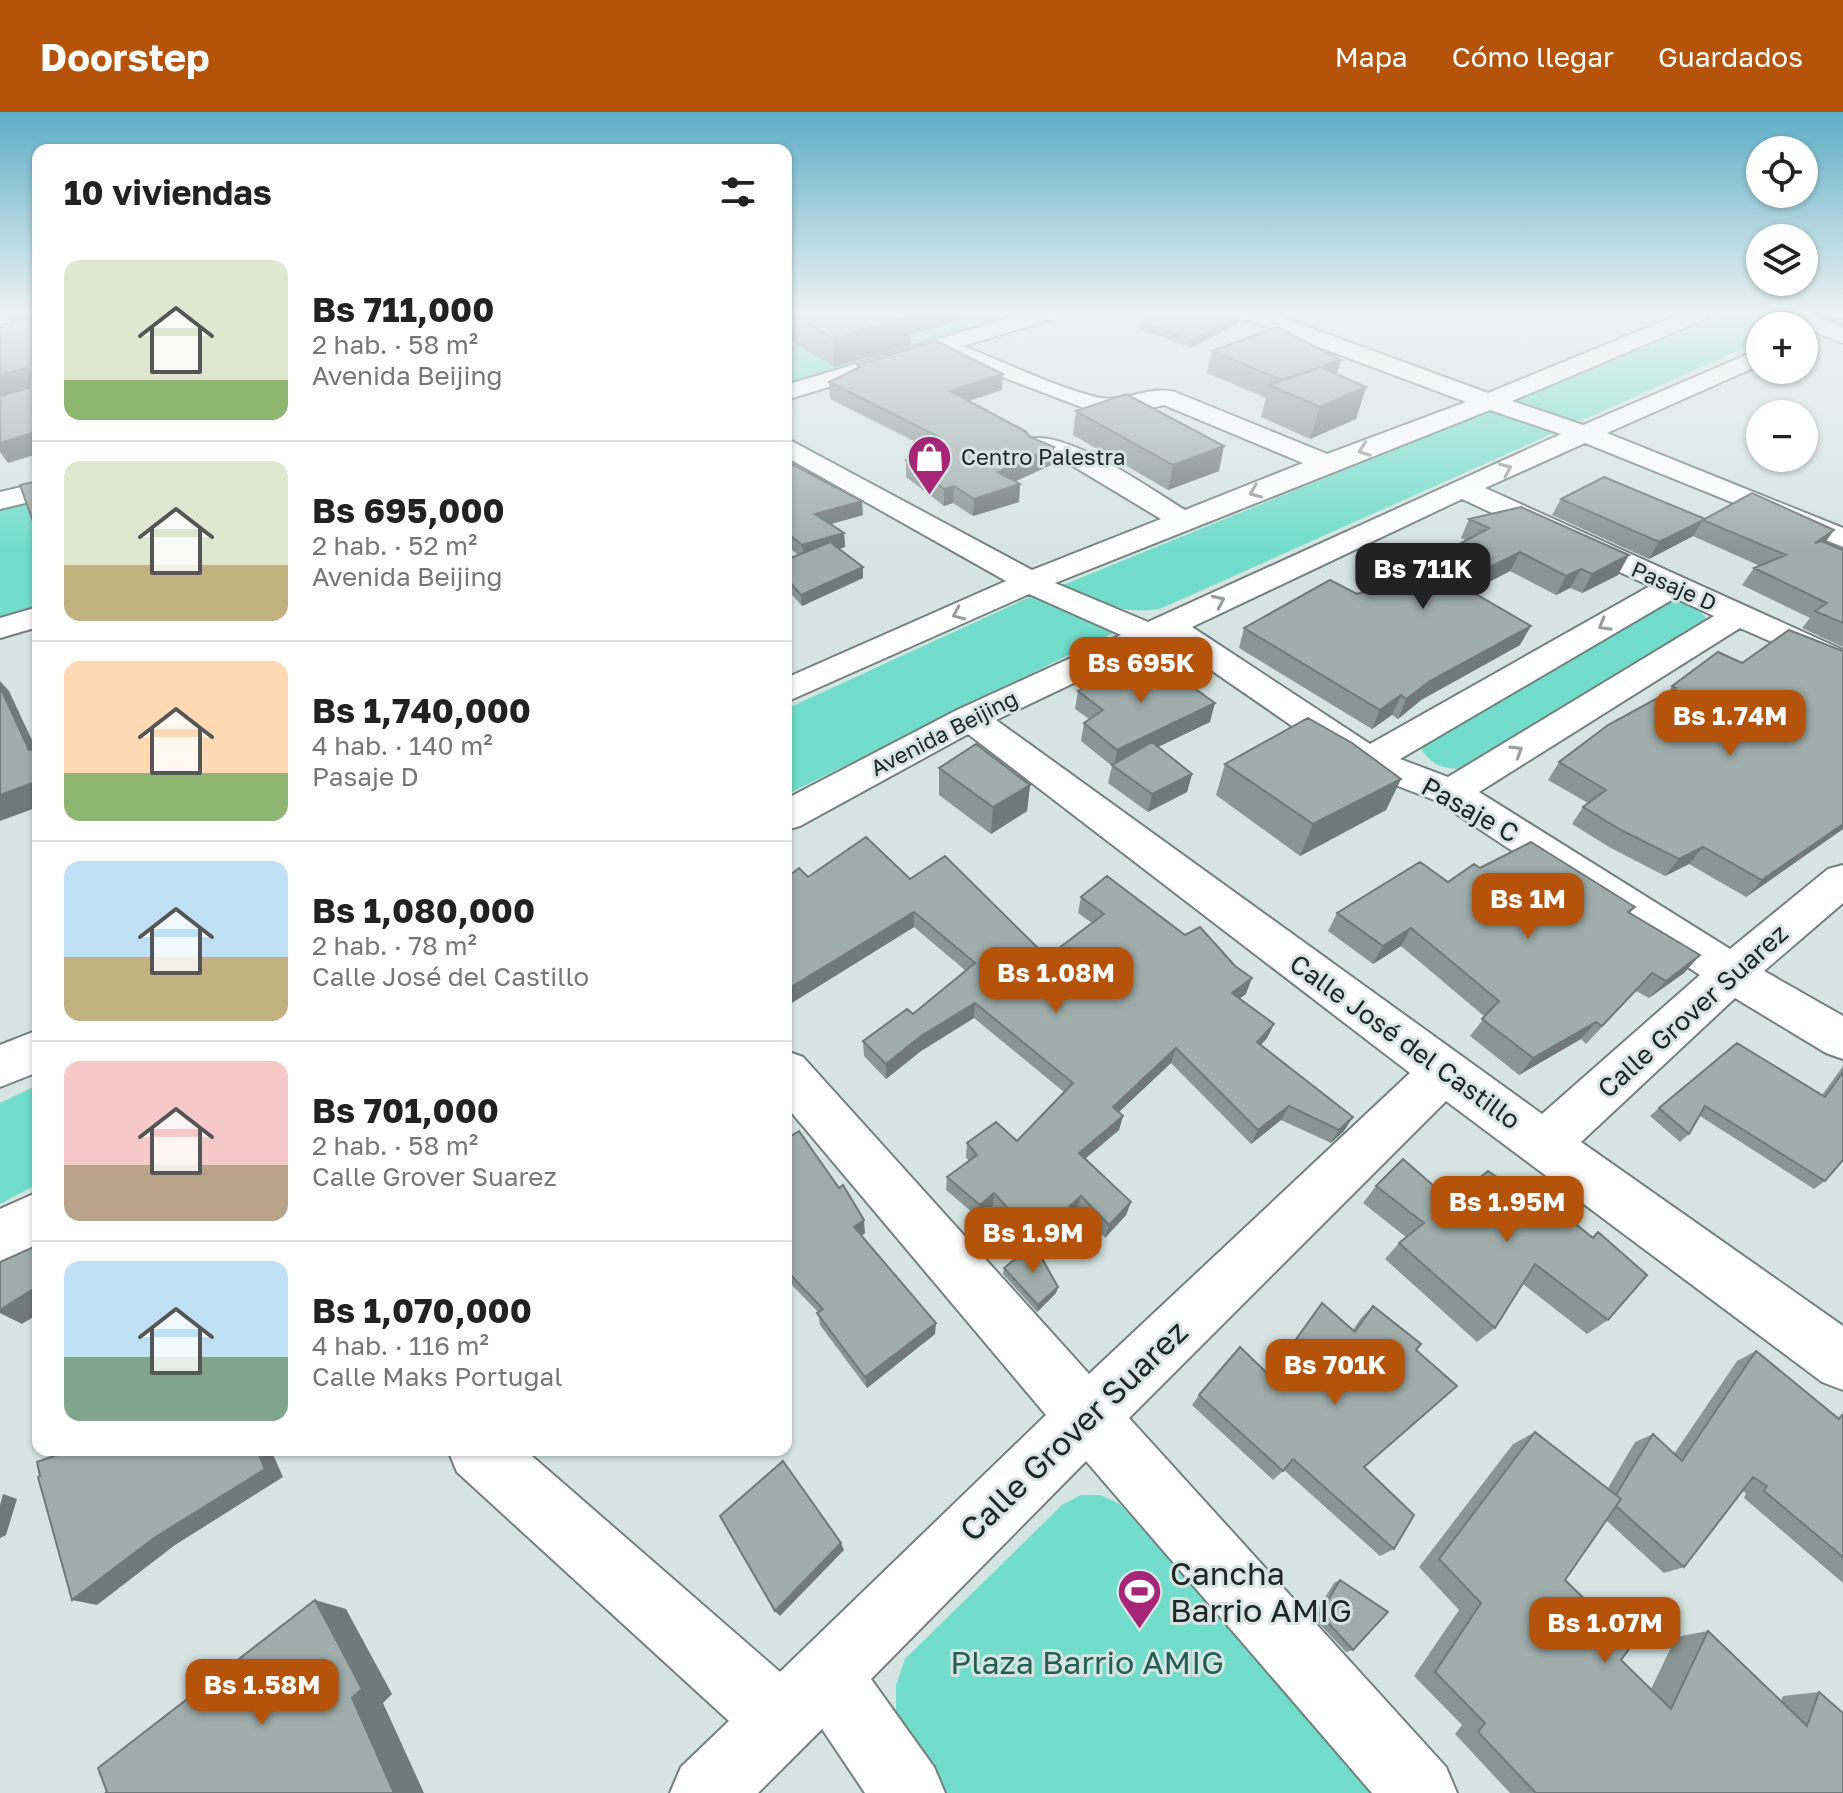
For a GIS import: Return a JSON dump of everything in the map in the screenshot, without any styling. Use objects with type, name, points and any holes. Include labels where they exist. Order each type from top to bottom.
[{"type":"street","points":[[1062,392],[1094,405],[1124,406],[1166,397],[1327,463]]},
{"type":"street","points":[[1463,392],[1586,434],[1843,538]]},
{"type":"street","points":[[792,688],[1030,582],[1512,392]]},
{"type":"street","name":"Avenida Beijing","points":[[792,813],[970,718],[1462,488],[1679,392]]},
{"type":"street","points":[[1038,445],[1072,454],[1184,521]]},
{"type":"street","name":"Pasaje C","points":[[792,449],[1030,582],[1158,630],[1369,761],[1451,792],[1732,973],[1843,1039]]},
{"type":"street","name":"Pasaje D","points":[[1462,488],[1843,663]]},
{"type":"street","points":[[0,501],[32,493]]},
{"type":"street","points":[[1369,761],[1672,586]]},
{"type":"street","points":[[1451,792],[1739,614]]},
{"type":"street","name":"Calle José del Castillo","points":[[970,718],[1444,1072],[1843,1361]]},
{"type":"street","name":"Calle Grover Suarez","points":[[1544,1144],[1732,973],[1843,880]]},
{"type":"street","points":[[0,1067],[32,1053]]},
{"type":"street","name":"Calle Grover Suarez","points":[[707,1793],[1087,1417],[1444,1072]]},
{"type":"street","points":[[792,1078],[1420,1793]]},
{"type":"street","points":[[0,1237],[32,1220]]},
{"type":"street","points":[[487,1456],[803,1696],[908,1793]]},
{"type":"green space","points":[[1535,392],[1645,392],[1162,608],[1122,609],[1058,587]]},
{"type":"green space","points":[[28,500],[32,512],[32,613],[0,622],[0,508]]},
{"type":"green space","points":[[1032,596],[1113,633],[792,792],[792,706]]},
{"type":"green space","points":[[1668,601],[1692,606],[1708,622],[1472,768],[1446,768],[1433,762],[1422,750],[1417,741]]},
{"type":"green space","points":[[32,1088],[32,1187],[0,1204],[0,1103]]},
{"type":"green space","name":"Plaza Barrio AMIG","points":[[1081,1495],[1100,1495],[1120,1504],[1376,1793],[945,1793],[896,1716],[896,1685],[905,1659],[1062,1505]]},
{"type":"building","points":[[32,392],[32,433],[0,443],[0,396]]},
{"type":"building","points":[[850,392],[953,392],[1025,431],[1030,437],[1054,447],[998,472],[1020,484],[974,499],[954,486],[944,489],[906,460],[943,446],[932,440],[939,437]]},
{"type":"building","points":[[1286,392],[1353,392],[1320,407]]},
{"type":"building","points":[[1126,394],[1224,446],[1173,465],[1076,411]]},
{"type":"building","points":[[792,464],[862,501],[815,514],[844,533],[802,545],[792,537]]},
{"type":"building","points":[[1604,477],[1705,519],[1752,493],[1834,530],[1815,543],[1821,541],[1843,550],[1843,623],[1815,611],[1827,603],[1754,568],[1786,555],[1703,520],[1659,542],[1561,499]]},
{"type":"building","points":[[32,482],[32,518],[20,485]]},
{"type":"building","points":[[1521,507],[1629,555],[1592,574],[1581,569],[1566,576],[1520,552],[1457,583],[1531,626],[1430,681],[1406,699],[1401,695],[1380,710],[1244,628],[1330,580],[1357,594],[1382,586],[1489,528],[1469,519]]},
{"type":"building","points":[[830,542],[863,567],[801,595],[792,585],[792,558]]},
{"type":"building","points":[[1789,630],[1843,651],[1843,824],[1762,880],[1703,847],[1679,859],[1583,807],[1606,790],[1559,762],[1608,725],[1676,688],[1672,686],[1718,652],[1742,663]]},
{"type":"building","points":[[1162,665],[1215,703],[1117,750],[1084,723],[1103,710],[1078,691],[1106,675],[1120,684]]},
{"type":"building","points":[[0,687],[29,750],[32,749],[32,783],[0,795]]},
{"type":"building","points":[[1308,718],[1352,743],[1401,779],[1313,824],[1225,764]]},
{"type":"building","points":[[1152,742],[1192,774],[1152,794],[1112,765]]},
{"type":"building","points":[[976,744],[1030,785],[993,807],[939,768]]},
{"type":"building","points":[[866,837],[910,879],[945,856],[1047,957],[1104,914],[1081,897],[1107,876],[1185,935],[1200,927],[1235,966],[1252,978],[1232,993],[1274,1024],[1257,1042],[1353,1117],[1339,1130],[1289,1106],[1258,1130],[1176,1048],[1113,1107],[1123,1116],[1079,1153],[1131,1202],[1109,1225],[1081,1196],[1035,1238],[994,1193],[980,1205],[947,1177],[977,1155],[967,1143],[996,1122],[1017,1141],[1073,1083],[975,1003],[921,1036],[886,1064],[863,1041],[907,1009],[913,1014],[975,963],[914,912],[792,987],[792,873],[799,868],[808,877]]},
{"type":"building","points":[[1531,842],[1635,907],[1628,912],[1700,955],[1666,981],[1652,973],[1602,1026],[1596,1022],[1533,1058],[1482,1019],[1499,1001],[1411,928],[1383,946],[1337,913],[1420,862],[1448,882],[1474,864],[1480,868]]},
{"type":"building","points":[[1737,1043],[1825,1097],[1843,1072],[1843,1160],[1825,1181],[1705,1106],[1689,1134],[1659,1108]]},
{"type":"building","points":[[799,1131],[839,1188],[843,1185],[864,1220],[854,1227],[936,1323],[865,1377],[817,1313],[823,1309],[792,1276],[792,1135]]},
{"type":"building","points":[[1403,1159],[1451,1201],[1488,1171],[1514,1189],[1522,1180],[1593,1238],[1598,1232],[1647,1275],[1608,1320],[1535,1264],[1495,1328],[1399,1243],[1424,1223],[1376,1186]]},
{"type":"building","points":[[1034,1244],[1058,1287],[1038,1305],[1004,1268]]},
{"type":"building","points":[[32,1248],[32,1290],[0,1310],[0,1262]]},
{"type":"building","points":[[1322,1303],[1355,1332],[1373,1306],[1421,1344],[1416,1350],[1457,1386],[1364,1467],[1414,1515],[1394,1549],[1293,1459],[1283,1471],[1199,1395],[1240,1347],[1270,1376]]},
{"type":"building","points":[[1756,1351],[1839,1419],[1843,1416],[1843,1557],[1764,1491],[1767,1486],[1753,1477],[1684,1567],[1616,1506],[1621,1499],[1616,1495],[1653,1434],[1682,1461]]},
{"type":"building","points":[[1535,1432],[1621,1499],[1565,1580],[1632,1645],[1621,1660],[1671,1709],[1708,1631],[1807,1726],[1819,1692],[1843,1713],[1843,1793],[1536,1793],[1478,1732],[1485,1723],[1435,1672],[1481,1603],[1439,1559]]},
{"type":"building","points":[[54,1456],[260,1456],[265,1469],[154,1538],[72,1600],[38,1477],[37,1462]]},
{"type":"building","points":[[783,1461],[841,1543],[775,1611],[720,1516]]},
{"type":"building","points":[[1340,1580],[1388,1612],[1353,1650],[1320,1614]]},
{"type":"building","points":[[315,1600],[362,1689],[352,1698],[394,1793],[105,1793],[98,1768]]},
{"type":"place","name":"Centro Palestra","points":[[930,496]]},
{"type":"place","name":"Cancha Barrio AMIG","points":[[1139,1631]]}]
